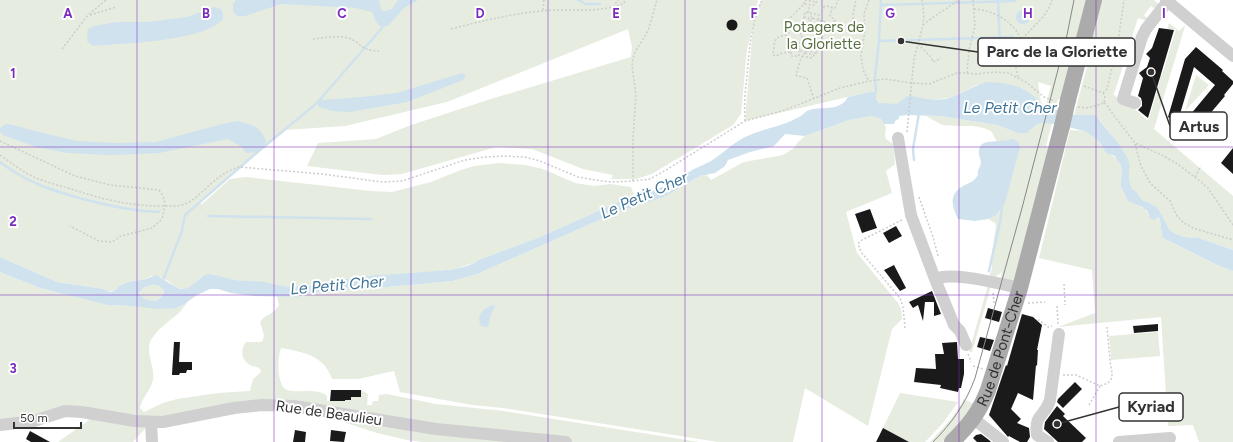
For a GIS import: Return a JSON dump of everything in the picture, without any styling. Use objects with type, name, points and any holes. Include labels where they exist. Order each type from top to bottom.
[{"type":"main road","name":"Rue de Pont-Cher","points":[[952,442],[974,419],[985,399],[1021,289],[1094,0]]},
{"type":"street","points":[[1135,103],[1123,99],[1142,37],[1146,29],[1167,1],[1233,56]]},
{"type":"street","points":[[898,138],[911,215],[938,277],[954,325],[960,331],[966,345]]},
{"type":"street","points":[[938,277],[979,280],[1021,289]]},
{"type":"street","points":[[1048,442],[1035,438],[1037,421],[1049,405],[1059,334]]},
{"type":"street","name":"Rue de Beaulieu","points":[[0,425],[26,423],[58,412],[74,410],[135,421],[163,422],[234,408],[277,405],[294,406],[436,429],[511,439],[566,442]]},
{"type":"street","points":[[974,419],[1003,442]]},
{"type":"street","points":[[151,422],[152,442]]},
{"type":"street","points":[[1119,442],[1170,438]]},
{"type":"path","points":[[62,49],[88,15],[106,0]]},
{"type":"path","points":[[543,10],[544,0]]},
{"type":"path","points":[[613,7],[618,0]]},
{"type":"path","points":[[452,29],[504,15],[543,10],[597,9],[613,7],[624,3],[625,0]]},
{"type":"path","points":[[633,181],[633,138],[636,95],[632,66],[634,54],[648,31],[657,0]]},
{"type":"path","points":[[745,120],[744,107],[748,54],[752,30],[757,11],[762,0]]},
{"type":"path","points":[[791,52],[774,56],[774,42],[779,36],[789,34],[790,26],[786,22],[804,4],[805,0],[816,1]]},
{"type":"path","points":[[808,13],[810,0]]},
{"type":"path","points":[[808,13],[813,18],[832,24],[835,19],[830,16],[830,14],[832,8],[836,7],[838,0]]},
{"type":"path","points":[[853,31],[853,15],[856,0]]},
{"type":"path","points":[[869,0],[864,14],[865,31],[861,55],[863,70],[869,81]]},
{"type":"path","points":[[909,121],[914,59],[923,25],[922,0]]},
{"type":"path","points":[[923,25],[959,0]]},
{"type":"path","points":[[967,73],[969,50],[975,26],[973,0]]},
{"type":"path","points":[[1018,77],[1015,64],[1021,40],[1043,17],[1052,0]]},
{"type":"path","points":[[1103,93],[1107,89],[1118,42],[1124,0]]},
{"type":"path","points":[[804,4],[814,5],[816,1]]},
{"type":"path","points":[[823,7],[827,6],[832,8]]},
{"type":"path","points":[[88,15],[116,7]]},
{"type":"path","points":[[974,9],[979,9],[999,16],[1014,28],[1021,40]]},
{"type":"path","points":[[808,13],[805,12],[803,22],[810,22],[817,25],[819,15],[811,15],[808,18]]},
{"type":"path","points":[[804,17],[808,18],[810,22]]},
{"type":"path","points":[[808,28],[813,18]]},
{"type":"path","points":[[802,27],[808,28],[815,30],[813,39],[800,36],[802,27]]},
{"type":"path","points":[[313,39],[347,38],[363,48],[379,51]]},
{"type":"path","points":[[799,43],[799,56],[791,56],[790,44],[799,43],[808,43]]},
{"type":"path","points":[[918,43],[930,56],[933,62],[941,58]]},
{"type":"path","points":[[802,56],[812,58],[820,48],[810,46],[808,48],[802,56],[796,75],[807,78],[814,99]]},
{"type":"path","points":[[790,48],[798,47]]},
{"type":"path","points":[[799,51],[816,53]]},
{"type":"path","points":[[805,52],[814,55]]},
{"type":"path","points":[[0,155],[19,169],[36,178],[71,190],[105,200],[127,204],[165,206],[182,205],[192,201],[218,177],[232,169],[240,168],[322,174],[382,182],[402,181],[465,160],[504,156],[525,157],[540,161],[578,176],[595,180],[611,182],[650,179],[697,152],[745,120],[785,110],[840,88],[877,79],[929,84],[957,73],[976,74],[1002,72],[1018,77],[1044,97],[1067,102],[1080,108],[1088,108],[1104,103]]},
{"type":"path","points":[[1079,85],[1103,93]]},
{"type":"path","points":[[1103,93],[1105,96],[1104,103]]},
{"type":"path","points":[[1104,103],[1135,143],[1141,166],[1150,183],[1170,201],[1177,216],[1184,223],[1193,228],[1233,240]]},
{"type":"path","points":[[0,141],[75,176],[110,185],[159,190],[164,196],[165,206],[162,219],[152,228],[121,236],[112,242],[99,242],[70,226]]},
{"type":"path","points":[[1135,143],[1164,156],[1196,176],[1212,193],[1233,225]]},
{"type":"path","points":[[1196,176],[1201,166]]},
{"type":"path","points":[[918,191],[937,248],[938,277]]},
{"type":"path","points":[[905,328],[903,307],[900,298],[861,252],[858,244],[911,215]]},
{"type":"path","points":[[1064,284],[1065,305]]},
{"type":"path","points":[[1021,289],[1045,302]]},
{"type":"path","points":[[993,293],[994,303]]},
{"type":"path","points":[[1038,321],[1039,320],[1048,327],[1058,324],[1057,306]]},
{"type":"path","points":[[1089,405],[1100,386],[1108,383],[1112,378],[1107,327]]},
{"type":"path","points":[[973,366],[986,370]]},
{"type":"path","points":[[1053,376],[1076,375],[1100,386]]},
{"type":"green space","name":"Potagers de la Gloriette","points":[[0,0],[758,0],[755,14],[762,0],[1088,0],[1062,100],[1058,99],[1046,146],[1051,148],[1015,281],[1000,280],[1002,272],[995,277],[989,276],[992,269],[992,252],[996,226],[995,223],[988,219],[995,216],[1003,141],[997,142],[991,131],[984,128],[973,126],[942,125],[926,116],[919,115],[941,116],[997,125],[1018,133],[1027,133],[1036,125],[1041,123],[1051,86],[1038,82],[1041,103],[1034,96],[977,85],[952,97],[926,100],[909,95],[896,104],[882,104],[869,92],[745,121],[753,26],[747,49],[741,114],[733,125],[652,174],[636,179],[611,179],[613,175],[583,169],[532,149],[496,147],[402,174],[383,175],[307,166],[318,143],[376,139],[411,125],[491,99],[631,57],[632,47],[628,29],[447,102],[345,126],[284,130],[199,203],[202,204],[230,179],[246,177],[392,192],[431,182],[474,166],[499,163],[526,165],[543,169],[575,183],[594,186],[610,184],[631,187],[634,195],[540,237],[455,269],[413,274],[358,277],[296,287],[234,280],[212,274],[200,277],[187,289],[182,289],[166,280],[152,276],[125,283],[114,291],[110,291],[57,282],[0,257]]},
{"type":"green space","points":[[1101,0],[1154,0],[1160,5],[1157,10],[1151,6],[1144,15],[1149,20],[1148,21],[1138,18],[1114,94],[1112,93],[1122,102],[1129,104],[1147,120],[1149,119],[1160,80],[1160,75],[1162,75],[1176,29],[1167,29],[1169,23],[1179,31],[1185,26],[1154,129],[1233,196],[1233,250],[1199,238],[1184,237],[1169,229],[1158,208],[1142,200],[1137,192],[1132,189],[1129,172],[1130,167],[1124,153],[1119,144],[1099,119],[1074,115],[1090,55],[1088,52]]},
{"type":"green space","points":[[1196,75],[1209,85],[1185,111]]},
{"type":"green space","points":[[872,116],[881,119],[886,127],[886,139],[893,144],[895,164],[886,171],[892,193],[846,212],[857,253],[898,303],[901,309],[902,319],[892,329],[868,426],[805,388],[793,442],[718,442],[503,408],[472,405],[400,392],[394,371],[358,379],[332,379],[324,365],[312,356],[281,348],[278,369],[283,387],[286,390],[291,391],[310,391],[322,393],[327,396],[327,401],[351,400],[351,397],[361,397],[361,390],[368,394],[367,405],[372,405],[373,401],[378,401],[379,395],[387,394],[436,404],[504,411],[699,442],[422,442],[377,433],[294,406],[151,422],[133,442],[58,442],[96,415],[28,417],[0,420],[0,272],[40,288],[107,305],[178,308],[189,300],[180,312],[153,336],[149,346],[149,355],[153,371],[153,380],[141,404],[140,408],[144,412],[163,403],[177,399],[218,393],[250,391],[253,379],[261,371],[259,368],[247,363],[243,358],[242,351],[246,342],[261,342],[263,340],[264,335],[260,322],[277,309],[279,305],[277,296],[297,297],[335,288],[388,287],[453,281],[477,274],[620,211],[666,196],[700,176],[707,175],[711,180],[744,162],[783,155],[794,148],[805,136],[849,120]]},
{"type":"green space","points":[[1070,130],[1084,131],[1094,137],[1101,144],[1105,152],[1117,158],[1122,169],[1121,187],[1128,201],[1145,209],[1149,216],[1160,220],[1163,238],[1217,265],[1233,271],[1233,442],[1199,442],[1193,425],[1168,426],[1161,317],[1058,327],[1095,313],[1092,270],[1039,258]]},
{"type":"green space","points":[[151,285],[159,286],[164,291],[160,299],[150,301],[139,295],[143,288]]},
{"type":"green space","points":[[988,285],[991,286],[972,352],[969,352]]},
{"type":"green space","points":[[1158,332],[1160,356],[1111,360],[1109,336]]},
{"type":"green space","points":[[900,393],[958,402],[943,423],[925,442],[909,442],[883,428]]},
{"type":"green space","points":[[964,399],[975,405],[955,430],[943,442],[930,442],[952,418]]},
{"type":"water","points":[[236,0],[379,0],[381,10],[386,11],[392,9],[398,0],[418,0],[404,8],[389,25],[382,28],[376,22],[372,12],[356,8],[281,4],[245,16],[237,16],[233,12],[233,4]]},
{"type":"water","points":[[214,7],[221,9],[223,19],[213,27],[181,37],[93,46],[87,41],[88,29],[94,26],[116,22],[148,22],[187,17]]},
{"type":"water","points":[[1020,10],[1026,10],[1030,14],[1030,20],[1026,24],[1020,24],[1016,20],[1016,14]]},
{"type":"water","points":[[462,73],[466,76],[463,80],[407,102],[350,112],[333,111],[319,107],[317,103],[322,100],[397,93]]},
{"type":"water","name":"Le Petit Cher","points":[[983,83],[1003,83],[1019,87],[1034,96],[1041,103],[1059,111],[1072,115],[1096,116],[1119,144],[1128,159],[1132,189],[1137,192],[1142,200],[1158,208],[1169,229],[1174,233],[1184,237],[1199,238],[1233,250],[1233,271],[1217,265],[1163,238],[1159,218],[1155,220],[1150,218],[1147,211],[1142,207],[1128,201],[1121,187],[1121,166],[1115,156],[1105,152],[1101,144],[1094,137],[1084,131],[1056,124],[1041,123],[1036,125],[1027,133],[1018,133],[997,125],[941,116],[908,115],[899,116],[899,119],[896,120],[894,124],[884,124],[881,119],[872,116],[849,120],[805,136],[785,134],[774,146],[750,152],[728,160],[725,166],[715,173],[700,176],[666,196],[620,211],[477,274],[453,281],[388,287],[335,288],[297,297],[255,296],[231,293],[218,289],[210,289],[197,295],[177,308],[158,309],[107,305],[40,288],[0,272],[0,257],[57,282],[104,289],[110,292],[128,282],[146,279],[156,275],[180,289],[190,287],[202,276],[210,274],[234,280],[264,282],[291,287],[310,286],[357,277],[459,268],[471,265],[481,259],[540,237],[634,195],[658,189],[711,161],[743,138],[756,132],[791,121],[812,109],[835,107],[844,102],[848,97],[869,92],[876,92],[876,99],[879,103],[896,104],[909,95],[925,99],[947,99]],"holes":[[[151,285],[159,286],[164,291],[157,300],[153,301],[146,299],[139,294],[143,288]]]},
{"type":"water","points":[[238,121],[251,125],[261,132],[266,141],[261,149],[256,152],[246,153],[242,147],[228,139],[159,153],[112,155],[67,153],[36,147],[3,135],[0,132],[0,128],[6,124],[77,141],[117,143],[156,142]]},
{"type":"water","points":[[1013,139],[1016,140],[1020,147],[1005,203],[995,216],[988,219],[975,221],[958,219],[954,210],[953,197],[958,189],[973,181],[978,175],[978,170],[981,163],[979,154],[980,147],[987,142]]},
{"type":"water","points":[[492,305],[495,306],[490,317],[489,325],[487,327],[481,326],[479,319],[481,313]]},
{"type":"building","points":[[730,20],[734,20],[736,21],[736,29],[730,30],[727,27],[727,23]]},
{"type":"building","points":[[1159,28],[1174,30],[1148,118],[1138,110],[1142,106],[1141,98],[1138,96],[1143,78],[1139,73],[1147,67],[1150,58],[1146,54],[1152,48]]},
{"type":"building","points":[[1196,47],[1223,70],[1222,71],[1233,81],[1233,84],[1224,95],[1225,96],[1191,136],[1180,127],[1215,85],[1194,67],[1177,124],[1168,117],[1185,59]]},
{"type":"building","points":[[1233,148],[1233,174],[1221,163]]},
{"type":"building","points":[[870,209],[877,228],[862,233],[855,214]]},
{"type":"building","points":[[896,226],[902,236],[889,243],[883,233]]},
{"type":"building","points":[[894,265],[906,288],[900,291],[884,270]]},
{"type":"building","points":[[932,291],[941,314],[934,316],[934,302],[925,302],[923,321],[918,305],[913,308],[909,302]]},
{"type":"building","points":[[988,308],[1002,312],[999,322],[985,318]]},
{"type":"building","points":[[1022,314],[1033,317],[1042,325],[1037,350],[1037,366],[1036,365],[1033,400],[1018,393],[1011,409],[1021,419],[1017,423],[1029,428],[1030,437],[1027,442],[1020,442],[1009,436],[1008,437],[989,415],[1006,365],[1007,366]]},
{"type":"building","points":[[1158,324],[1158,331],[1134,333],[1133,326]]},
{"type":"building","points":[[980,337],[994,340],[990,351],[977,347]]},
{"type":"building","points":[[174,342],[180,342],[179,362],[192,362],[192,370],[187,370],[186,373],[180,373],[179,375],[172,375]]},
{"type":"building","points":[[957,342],[958,359],[964,359],[964,374],[961,388],[959,388],[958,392],[940,388],[941,385],[914,382],[916,368],[936,369],[935,354],[944,354],[942,343]]},
{"type":"building","points":[[1075,382],[1082,389],[1063,408],[1057,402],[1058,399]]},
{"type":"building","points":[[331,390],[361,390],[361,397],[351,397],[351,400],[345,401],[330,401]]},
{"type":"building","points":[[1057,406],[1065,414],[1063,416],[1086,438],[1082,442],[1058,442],[1044,429],[1045,422]]},
{"type":"building","points":[[883,428],[909,442],[876,442]]},
{"type":"building","points":[[295,430],[306,432],[305,442],[293,442]]},
{"type":"building","points":[[331,430],[346,432],[344,442],[330,441]]},
{"type":"building","points":[[30,431],[50,442],[31,442],[26,439]]},
{"type":"building","points":[[981,434],[991,442],[977,442],[973,438],[976,435]]},
{"type":"waterway","points":[[578,0],[586,4],[600,4]]},
{"type":"waterway","points":[[876,92],[875,77],[881,0]]},
{"type":"waterway","points":[[998,0],[1000,46]]},
{"type":"waterway","points":[[881,5],[1015,1]]},
{"type":"waterway","points":[[163,280],[182,231],[185,215],[317,103],[382,28]]},
{"type":"waterway","points":[[879,41],[1013,37]]},
{"type":"waterway","points":[[914,160],[913,149],[919,113]]},
{"type":"waterway","points":[[0,162],[30,181],[60,192],[112,206],[140,211],[159,212]]},
{"type":"waterway","points":[[989,271],[1002,207]]},
{"type":"waterway","points":[[208,216],[371,219]]},
{"type":"tram line","points":[[933,442],[958,412],[975,378],[1022,208],[1067,35],[1074,0]]},
{"type":"place","name":"Parc de la Gloriette","points":[[901,41]]},
{"type":"place","name":"Artus","points":[[1151,72]]},
{"type":"place","name":"Kyriad","points":[[1057,424]]}]
